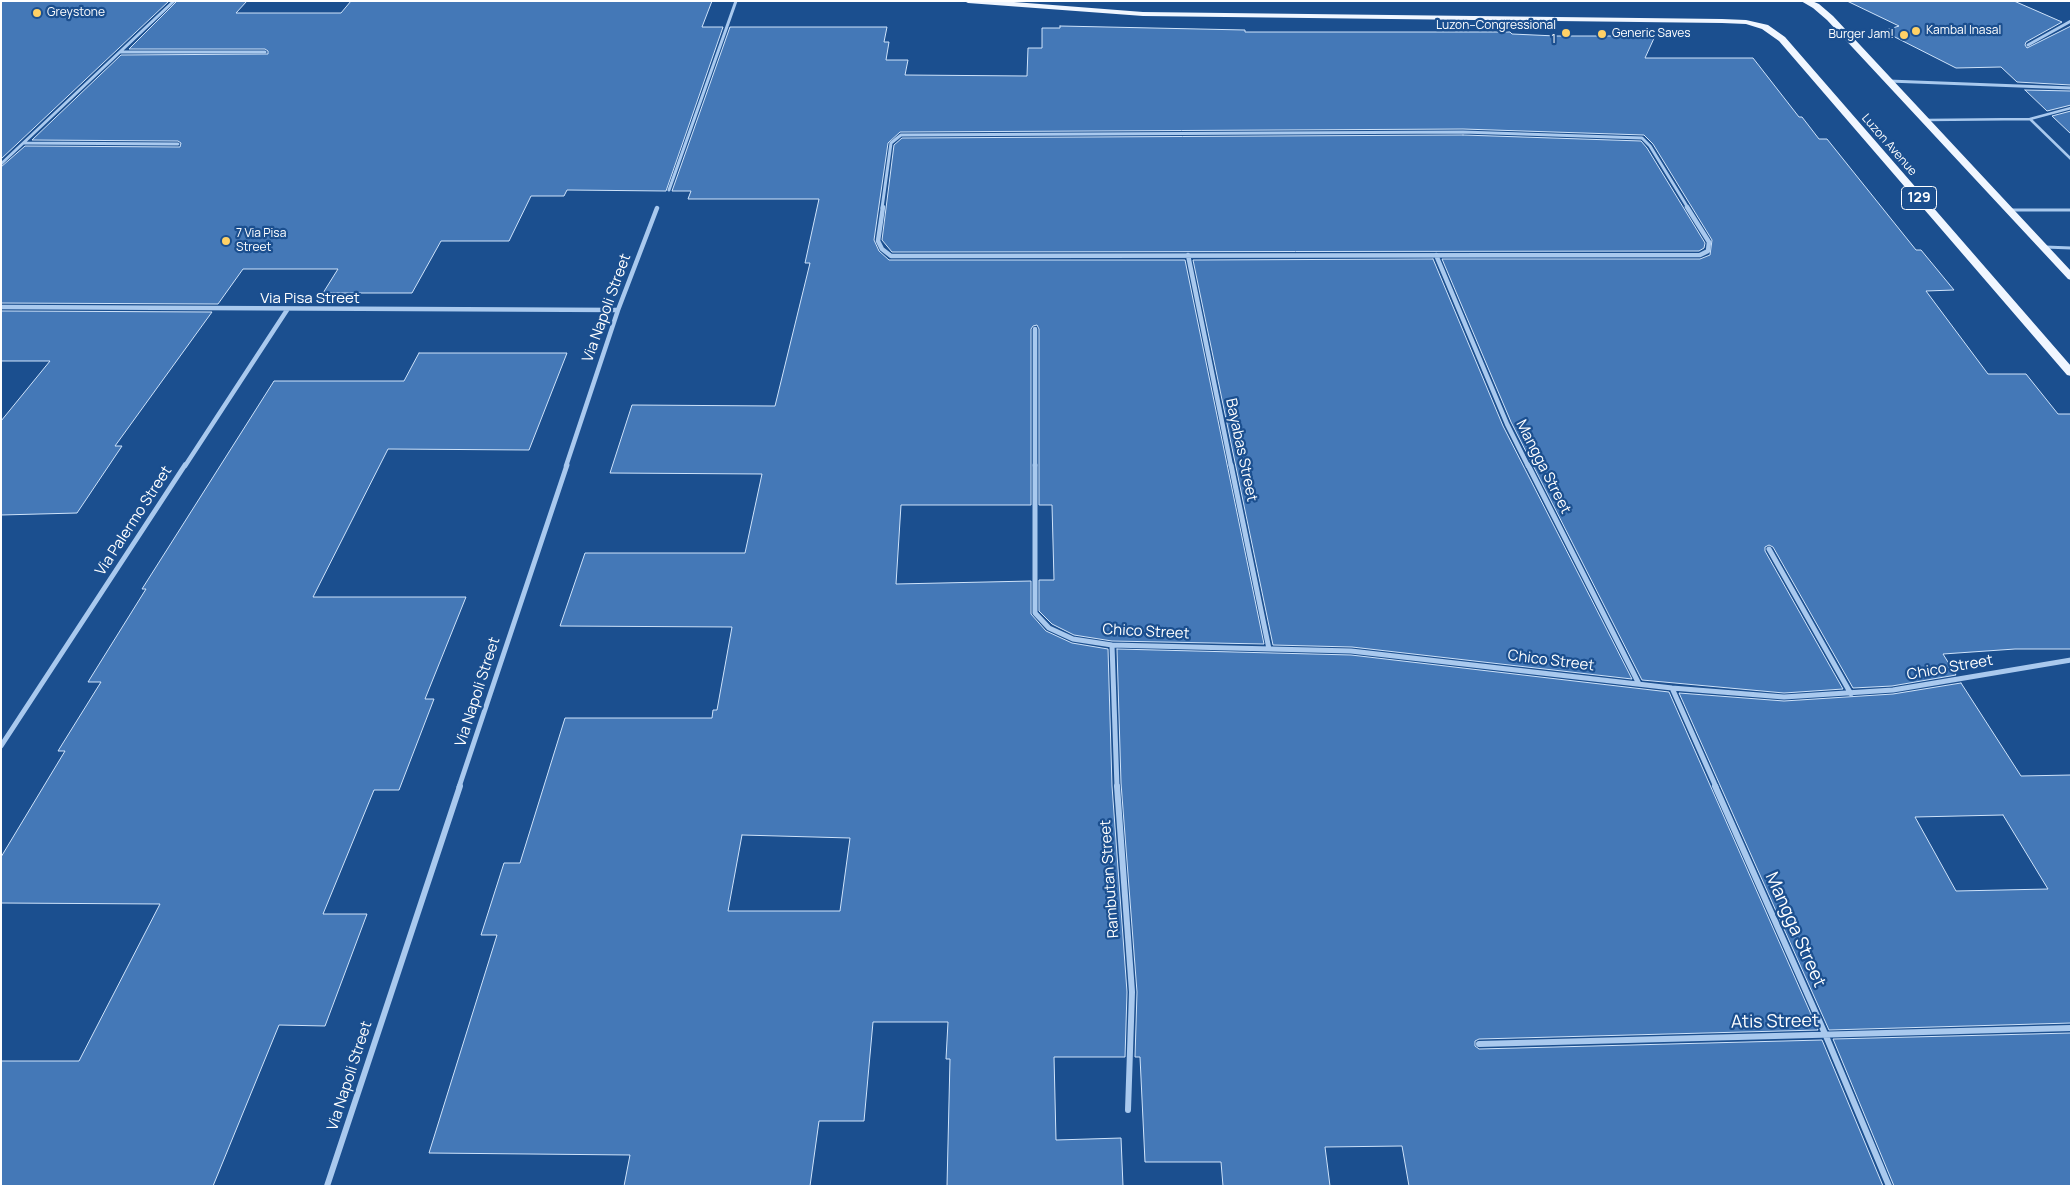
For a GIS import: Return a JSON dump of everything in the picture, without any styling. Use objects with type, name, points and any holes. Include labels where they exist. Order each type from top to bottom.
[{"type":"main road","name":"Luzon Avenue","points":[[968,1],[1143,14],[1722,21],[1746,22],[1765,27],[1782,39],[2071,373]]},
{"type":"main road","points":[[1805,1],[1816,6],[1830,18],[1886,81],[2071,278]]},
{"type":"street","points":[[1,164],[174,1]]},
{"type":"street","points":[[668,190],[736,1]]},
{"type":"street","points":[[2028,45],[2071,21]]},
{"type":"street","points":[[121,52],[265,52]]},
{"type":"street","points":[[1886,81],[2071,88]]},
{"type":"street","points":[[1463,132],[1628,136],[1642,138],[1650,146],[1709,242],[1708,251],[1700,255],[1188,255],[891,256],[882,249],[878,241],[892,143],[901,135],[916,134],[1463,132]]},
{"type":"street","points":[[24,143],[178,144]]},
{"type":"street","name":"Via Napoli Street","points":[[327,1186],[618,310],[657,208]]},
{"type":"street","name":"Bayabas Street","points":[[1188,255],[1269,649]]},
{"type":"street","name":"Mangga Street","points":[[1436,255],[1507,424],[1639,684]]},
{"type":"street","name":"Via Pisa Street","points":[[1,307],[287,310],[618,310]]},
{"type":"street","name":"Via Palermo Street","points":[[1,746],[287,310]]},
{"type":"street","name":"Chico Street","points":[[1035,330],[1035,613],[1049,628],[1074,638],[1112,646],[1351,651],[1672,688],[1784,697],[1893,690],[2071,660]]},
{"type":"street","points":[[1769,549],[1851,694]]},
{"type":"street","name":"Rambutan Street","points":[[1112,646],[1118,813],[1132,992],[1128,1110]]},
{"type":"street","name":"Mangga Street","points":[[1672,688],[1826,1036],[1889,1186]]},
{"type":"street","name":"Atis Street","points":[[1479,1044],[2071,1028]]},
{"type":"lane","points":[[1924,120],[2030,119],[2071,108]]},
{"type":"lane","points":[[2030,119],[2071,159]]},
{"type":"lane","points":[[2007,210],[2071,210]]},
{"type":"lane","points":[[2043,247],[2071,248]]},
{"type":"building","points":[[1,1],[169,1],[1,159]]},
{"type":"building","points":[[177,1],[247,1],[236,13],[341,13],[351,1],[712,1],[702,27],[723,27],[666,191],[567,190],[564,196],[531,196],[509,241],[441,241],[412,293],[323,293],[338,269],[243,269],[218,304],[1,303],[1,167],[25,146],[180,147],[181,143],[178,141],[32,140],[121,55],[268,54],[268,51],[265,49],[129,49]]},
{"type":"building","points":[[1847,1],[2014,1],[2062,22],[2026,42],[2027,48],[2071,26],[2071,85],[2017,82],[2001,67],[1956,68],[1883,31],[1899,26]]},
{"type":"building","points":[[1060,26],[1245,30],[1245,32],[1510,32],[1512,34],[1556,36],[1655,36],[1645,58],[1753,58],[1799,117],[1802,117],[1819,139],[1827,139],[1916,250],[1921,250],[1954,290],[1926,291],[1988,374],[2026,374],[2058,414],[2071,414],[2071,649],[2015,649],[1943,654],[1956,675],[1892,686],[1853,688],[1773,547],[1769,545],[1765,547],[1765,551],[1843,689],[1784,693],[1642,680],[1511,422],[1442,259],[1700,259],[1710,255],[1712,240],[1653,144],[1644,135],[1463,129],[900,132],[888,143],[874,240],[879,251],[889,260],[1185,260],[1264,644],[1112,641],[1074,635],[1052,624],[1039,611],[1039,580],[1054,580],[1052,505],[1039,505],[1039,329],[1037,325],[1031,329],[1031,505],[901,505],[896,584],[1031,581],[1031,614],[1046,631],[1072,643],[1108,649],[1112,786],[1127,992],[1125,1057],[1054,1057],[1056,1140],[1121,1138],[1123,1186],[947,1186],[950,1059],[946,1059],[948,1022],[873,1022],[864,1121],[819,1121],[810,1186],[624,1186],[630,1155],[429,1153],[497,935],[481,935],[504,863],[520,863],[565,718],[712,718],[713,710],[717,710],[732,627],[560,626],[585,553],[745,553],[762,474],[610,473],[632,405],[775,406],[810,263],[805,263],[819,199],[688,199],[691,191],[672,191],[730,27],[887,27],[884,42],[889,42],[886,60],[908,60],[905,75],[1027,76],[1028,48],[1042,48],[1042,28],[1060,28]],"holes":[[[742,835],[850,838],[840,911],[728,911]]]},
{"type":"building","points":[[2025,90],[2071,91],[2071,105],[2047,111]]},
{"type":"building","points":[[2071,111],[2071,134],[2052,116]]},
{"type":"building","points":[[1463,135],[1641,141],[1705,243],[1704,248],[1699,251],[892,252],[882,240],[894,145],[902,138]]},
{"type":"building","points":[[1433,259],[1503,426],[1632,679],[1352,647],[1273,645],[1193,260]]},
{"type":"building","points":[[1,311],[212,312],[115,446],[122,446],[77,513],[1,515],[1,421],[50,361],[1,361]]},
{"type":"building","points":[[419,353],[567,353],[529,450],[388,449],[313,597],[466,597],[425,699],[434,699],[399,790],[374,790],[323,914],[367,914],[325,1026],[279,1025],[213,1186],[1,1186],[1,1061],[79,1061],[160,904],[1,903],[1,857],[65,751],[58,751],[101,682],[88,682],[146,589],[142,589],[274,381],[404,381]]},
{"type":"building","points":[[1117,649],[1351,655],[1669,692],[1818,1030],[1479,1039],[1475,1041],[1475,1046],[1479,1049],[1822,1040],[1883,1186],[1409,1186],[1402,1146],[1325,1147],[1330,1186],[1223,1186],[1221,1162],[1145,1162],[1140,1057],[1135,1057],[1137,992],[1121,783]]},
{"type":"building","points":[[1961,683],[2021,776],[2071,775],[2071,1023],[1829,1030],[1679,693],[1784,701],[1893,694]],"holes":[[[2003,815],[2048,889],[1956,891],[1915,817]]]},
{"type":"building","points":[[2071,1033],[2071,1186],[1894,1186],[1833,1039]]},
{"type":"place","name":"Greystone","points":[[37,13]]},
{"type":"place","name":"Kambal Inasal","points":[[1916,31]]},
{"type":"place","name":"Luzon–Congressional 1","points":[[1566,33]]},
{"type":"place","name":"Generic Saves","points":[[1602,34]]},
{"type":"place","name":"Burger Jam!","points":[[1904,35]]},
{"type":"place","name":"7 Via Pisa Street","points":[[226,241]]}]
